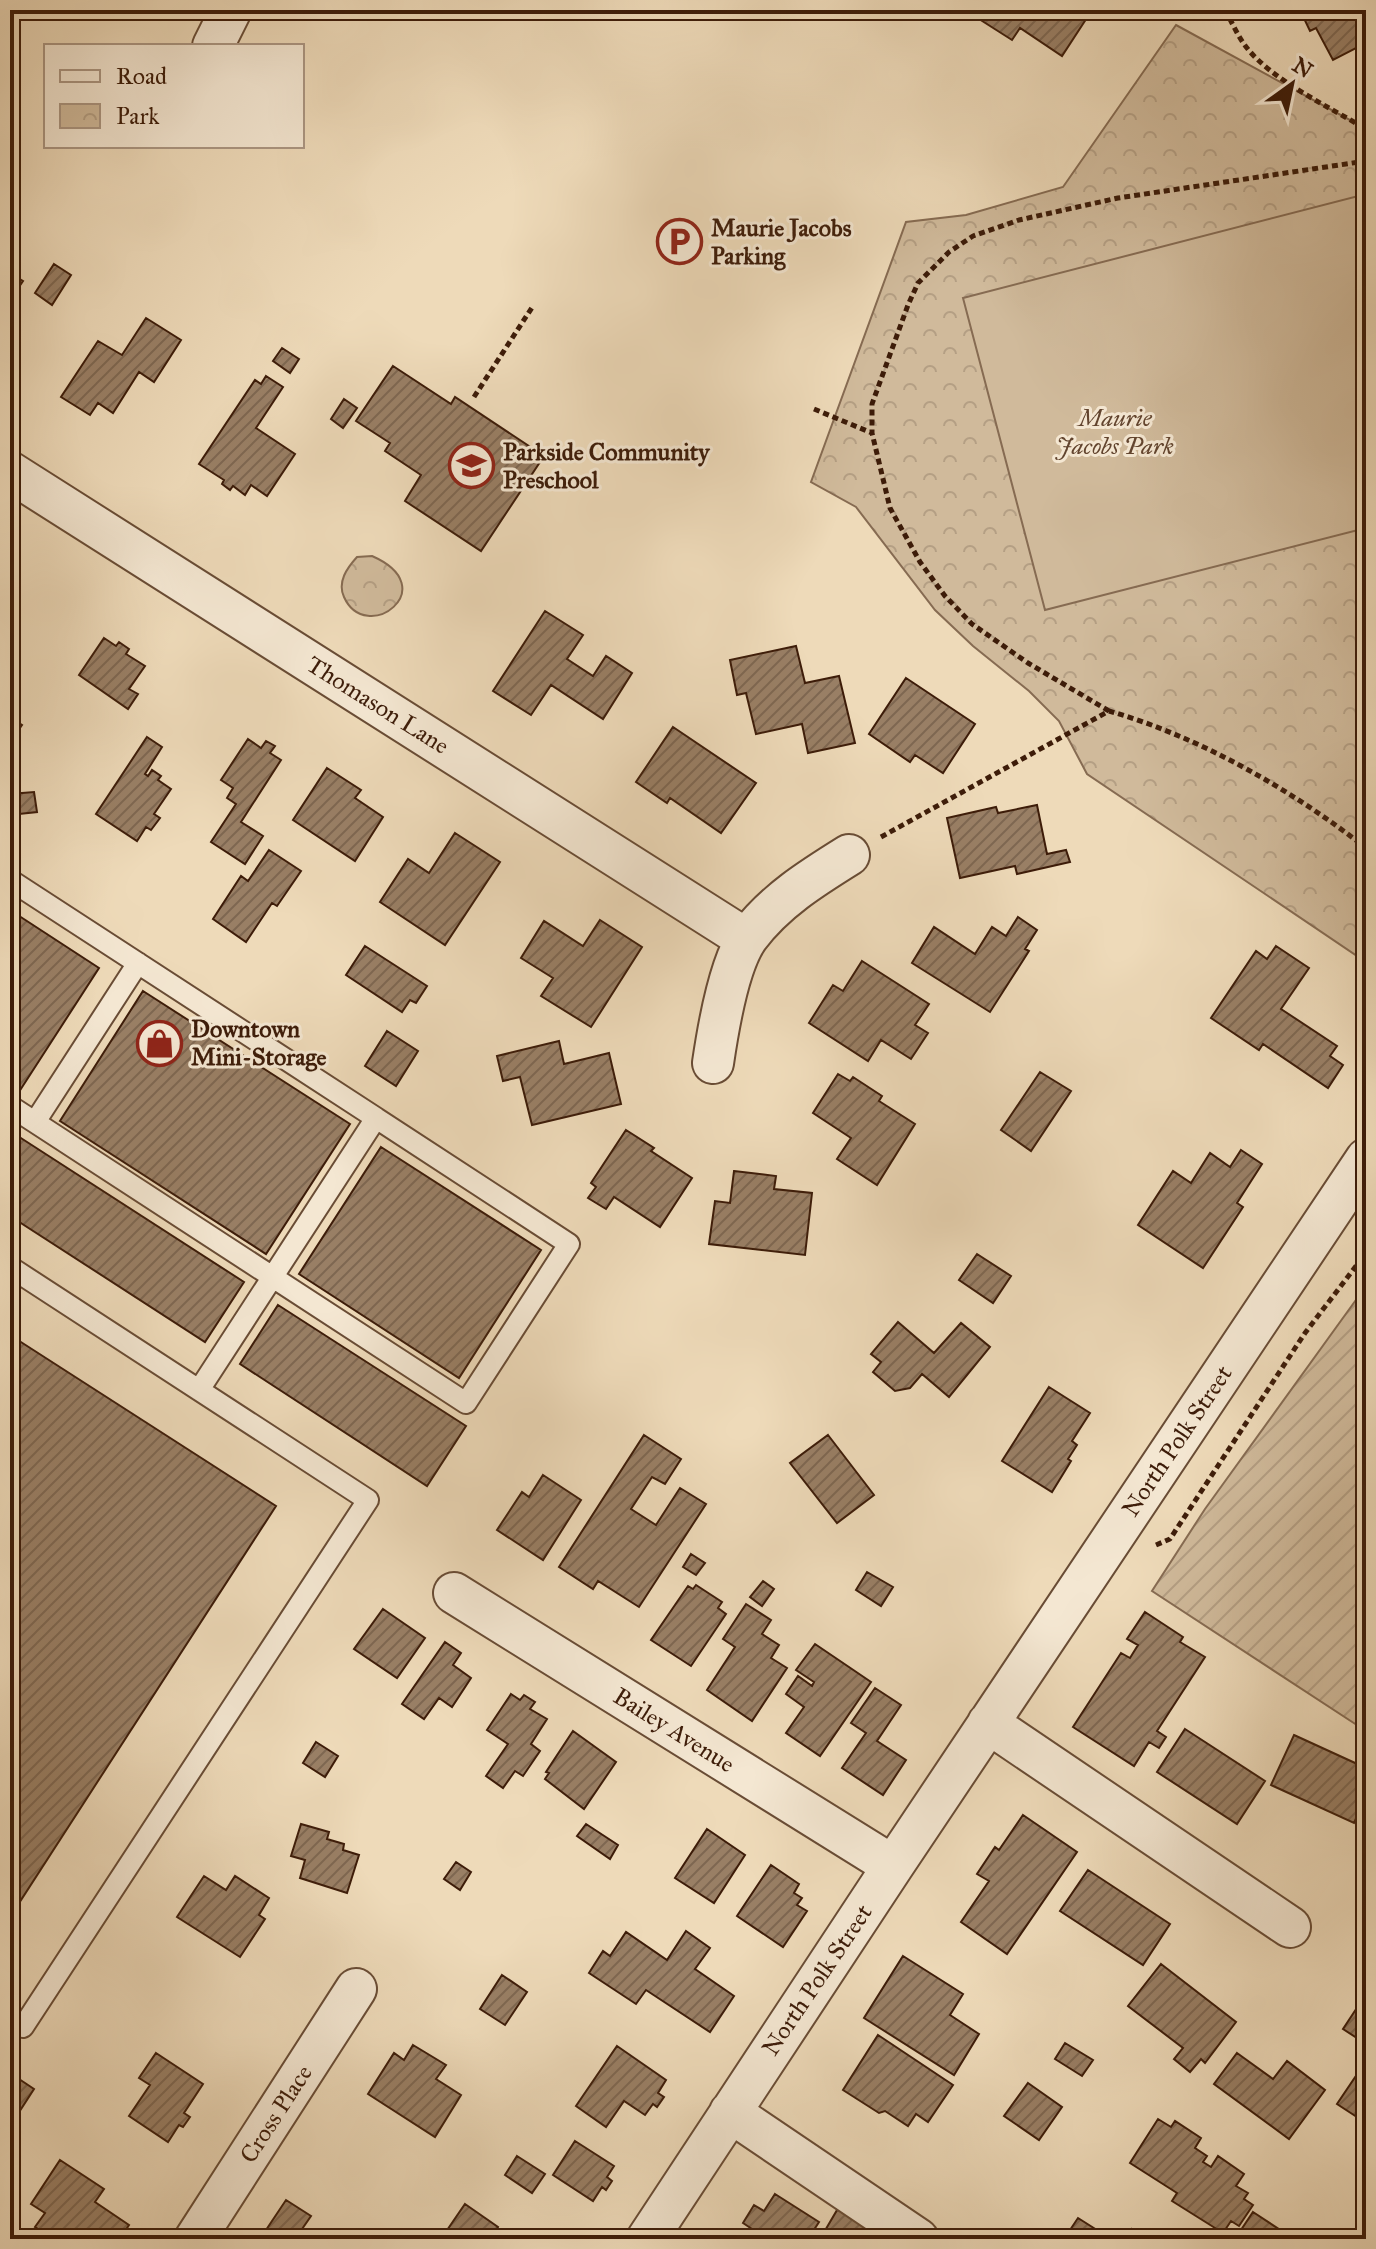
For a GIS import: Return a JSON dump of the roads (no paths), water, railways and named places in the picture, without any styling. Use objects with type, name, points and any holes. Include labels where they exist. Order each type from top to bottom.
[{"type":"street","points":[[214,44],[231,10]]},
{"type":"street","name":"Thomason Lane","points":[[10,472],[746,939]]},
{"type":"street","points":[[713,1063],[719,1023],[746,939],[779,903],[849,855]]},
{"type":"street","name":"North Polk Street","points":[[647,2239],[1366,1159]]},
{"type":"street","name":"Bailey Avenue","points":[[454,1593],[893,1866]]},
{"type":"street","points":[[988,1723],[1151,1830],[1290,1927]]},
{"type":"street","name":"Cross Place","points":[[195,2239],[356,1989]]},
{"type":"street","points":[[730,2112],[918,2239]]},
{"type":"lane","points":[[10,880],[569,1244],[466,1403],[10,1106]]},
{"type":"lane","points":[[35,1122],[138,963]]},
{"type":"lane","points":[[199,1390],[376,1118]]},
{"type":"lane","points":[[10,1267],[368,1500],[23,2027],[10,2019]]},
{"type":"place","name":"Maurie Jacobs Parking","points":[[680,242]]},
{"type":"place","name":"Parkside Community Preschool","points":[[472,466]]},
{"type":"place","name":"Downtown Mini-Storage","points":[[160,1043]]},
{"type":"park label","name":"Maurie Jacobs Park","points":[[1115,432]]}]
